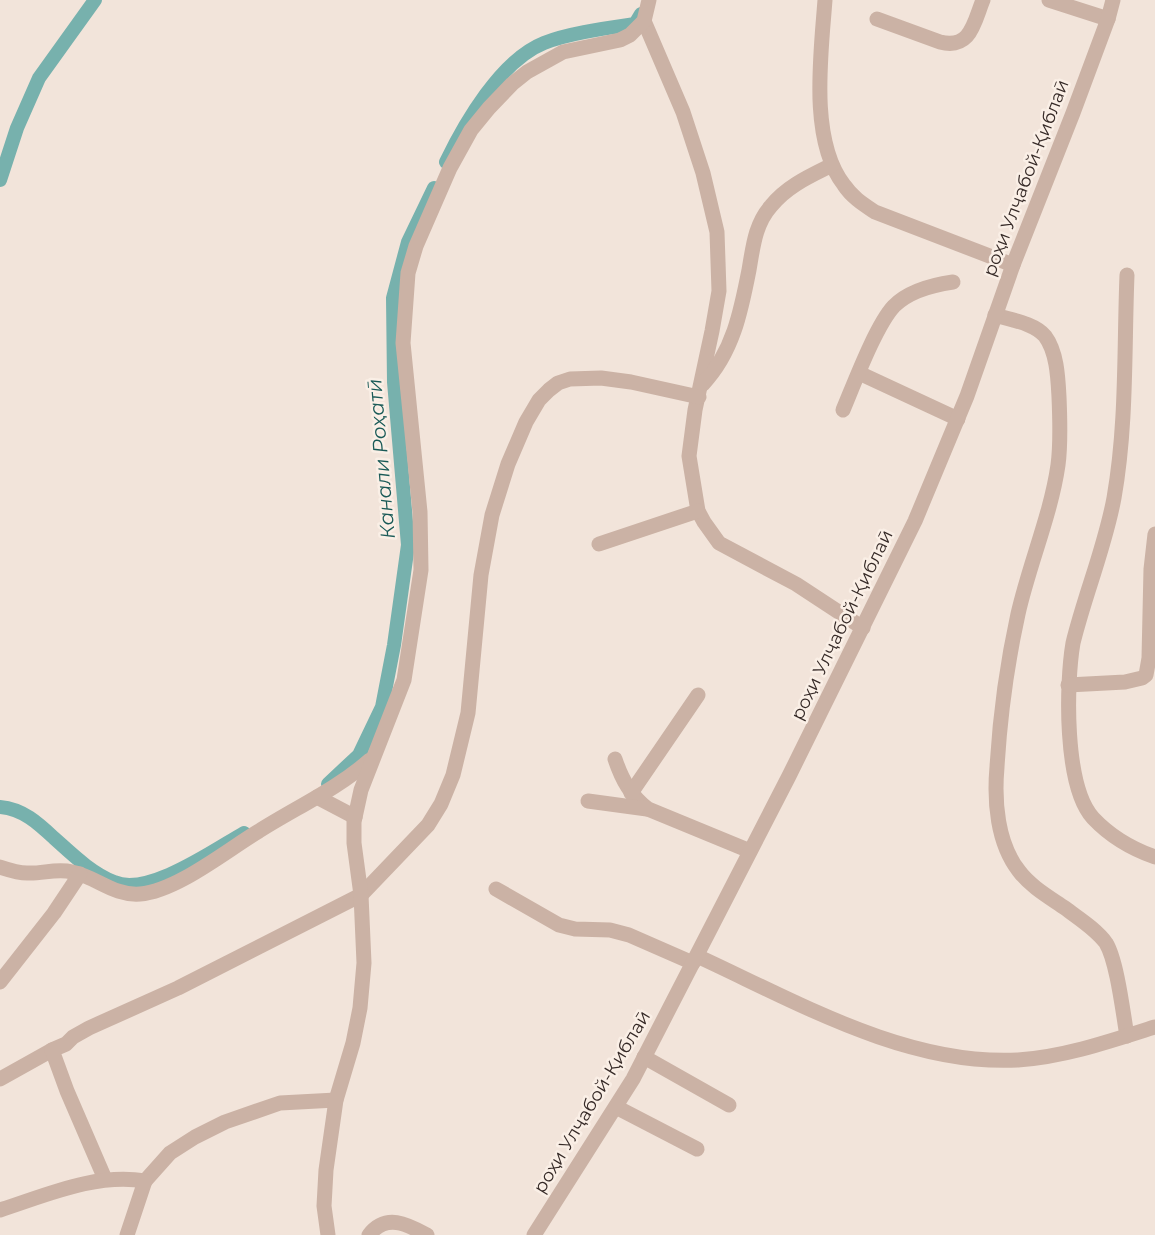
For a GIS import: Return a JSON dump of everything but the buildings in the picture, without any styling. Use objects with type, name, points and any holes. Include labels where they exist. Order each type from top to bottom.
[{"type":"street","points":[[328,1235],[324,1206],[326,1170],[336,1100],[353,1043],[360,1008],[364,963],[361,895],[354,843],[355,817],[361,790],[404,680],[421,570],[420,512],[403,343],[407,282],[417,246],[450,168],[471,130],[512,84],[527,72],[563,52],[620,40],[630,35],[644,21],[649,0]]},
{"type":"street","points":[[825,0],[819,103],[832,165],[842,184],[855,199],[875,212],[1013,265]]},
{"type":"street","points":[[877,19],[940,42],[960,43],[970,32],[983,0]]},
{"type":"street","points":[[1049,0],[1108,19]]},
{"type":"street","name":"роҳи Улҷабой-Қиблаӣ","points":[[534,1235],[616,1107],[644,1057],[863,628],[915,521],[958,419],[1013,265],[1108,19],[1113,0]]},
{"type":"street","points":[[644,21],[682,112],[703,173],[717,232],[719,291],[691,434],[689,456],[698,511],[719,543],[796,584],[863,628]]},
{"type":"street","points":[[700,392],[724,356],[735,330],[756,230],[769,208],[782,194],[802,180],[832,165]]},
{"type":"street","points":[[1127,275],[1118,474],[1109,521],[1073,643],[1068,685],[1069,718],[1075,775],[1083,801],[1092,817],[1113,835],[1138,851],[1155,857]]},
{"type":"street","points":[[843,410],[883,322],[894,307],[919,290],[935,284],[953,282]]},
{"type":"street","points":[[995,315],[1026,325],[1039,331],[1045,337],[1055,362],[1059,387],[1060,433],[1058,467],[1028,572],[1009,659],[996,768],[996,804],[999,823],[1004,842],[1019,871],[1096,932],[1105,942],[1112,959],[1128,1036]]},
{"type":"street","points":[[859,373],[958,419]]},
{"type":"street","points":[[0,1079],[66,1044],[88,1028],[178,988],[361,895],[428,825],[441,804],[453,775],[468,713],[481,575],[492,515],[508,464],[526,422],[539,400],[558,383],[581,378],[700,392]]},
{"type":"street","points":[[599,544],[698,511]]},
{"type":"street","points":[[1068,685],[1125,682],[1146,675],[1155,534]]},
{"type":"street","points":[[631,793],[698,695]]},
{"type":"street","points":[[0,867],[27,873],[55,871],[80,874],[116,892],[150,893],[164,888],[341,784],[374,756]]},
{"type":"street","points":[[615,759],[625,785],[648,809]]},
{"type":"street","points":[[317,797],[355,817]]},
{"type":"street","points":[[588,801],[648,809],[750,851]]},
{"type":"street","points":[[0,982],[54,914],[80,874]]},
{"type":"street","points":[[496,889],[559,925],[610,930],[629,935],[695,960],[860,1031],[922,1049],[992,1061],[1048,1057],[1155,1027]]},
{"type":"street","points":[[52,1050],[105,1179]]},
{"type":"street","points":[[644,1057],[729,1105]]},
{"type":"street","points":[[127,1235],[145,1181],[170,1153],[195,1137],[257,1109],[280,1103],[336,1100]]},
{"type":"street","points":[[616,1107],[697,1149]]},
{"type":"street","points":[[0,1210],[105,1179],[127,1178],[145,1181]]},
{"type":"street","points":[[369,1235],[379,1224],[387,1222],[407,1225],[427,1235]]},
{"type":"waterway","name":"Канали Роҳатӣ","points":[[0,180],[17,128],[39,78],[95,0]]},
{"type":"waterway","name":"Канали Роҳатӣ","points":[[446,162],[463,129],[486,94],[513,63],[528,51],[565,36],[635,24],[641,14]]},
{"type":"waterway","name":"Канали Роҳатӣ","points":[[328,784],[359,755],[382,707],[394,645],[408,545],[394,382],[393,298],[408,242],[434,188]]},
{"type":"waterway","name":"Канали Роҳатӣ","points":[[0,807],[8,808],[30,818],[90,868],[114,882],[128,885],[162,878],[180,870],[244,833]]}]
